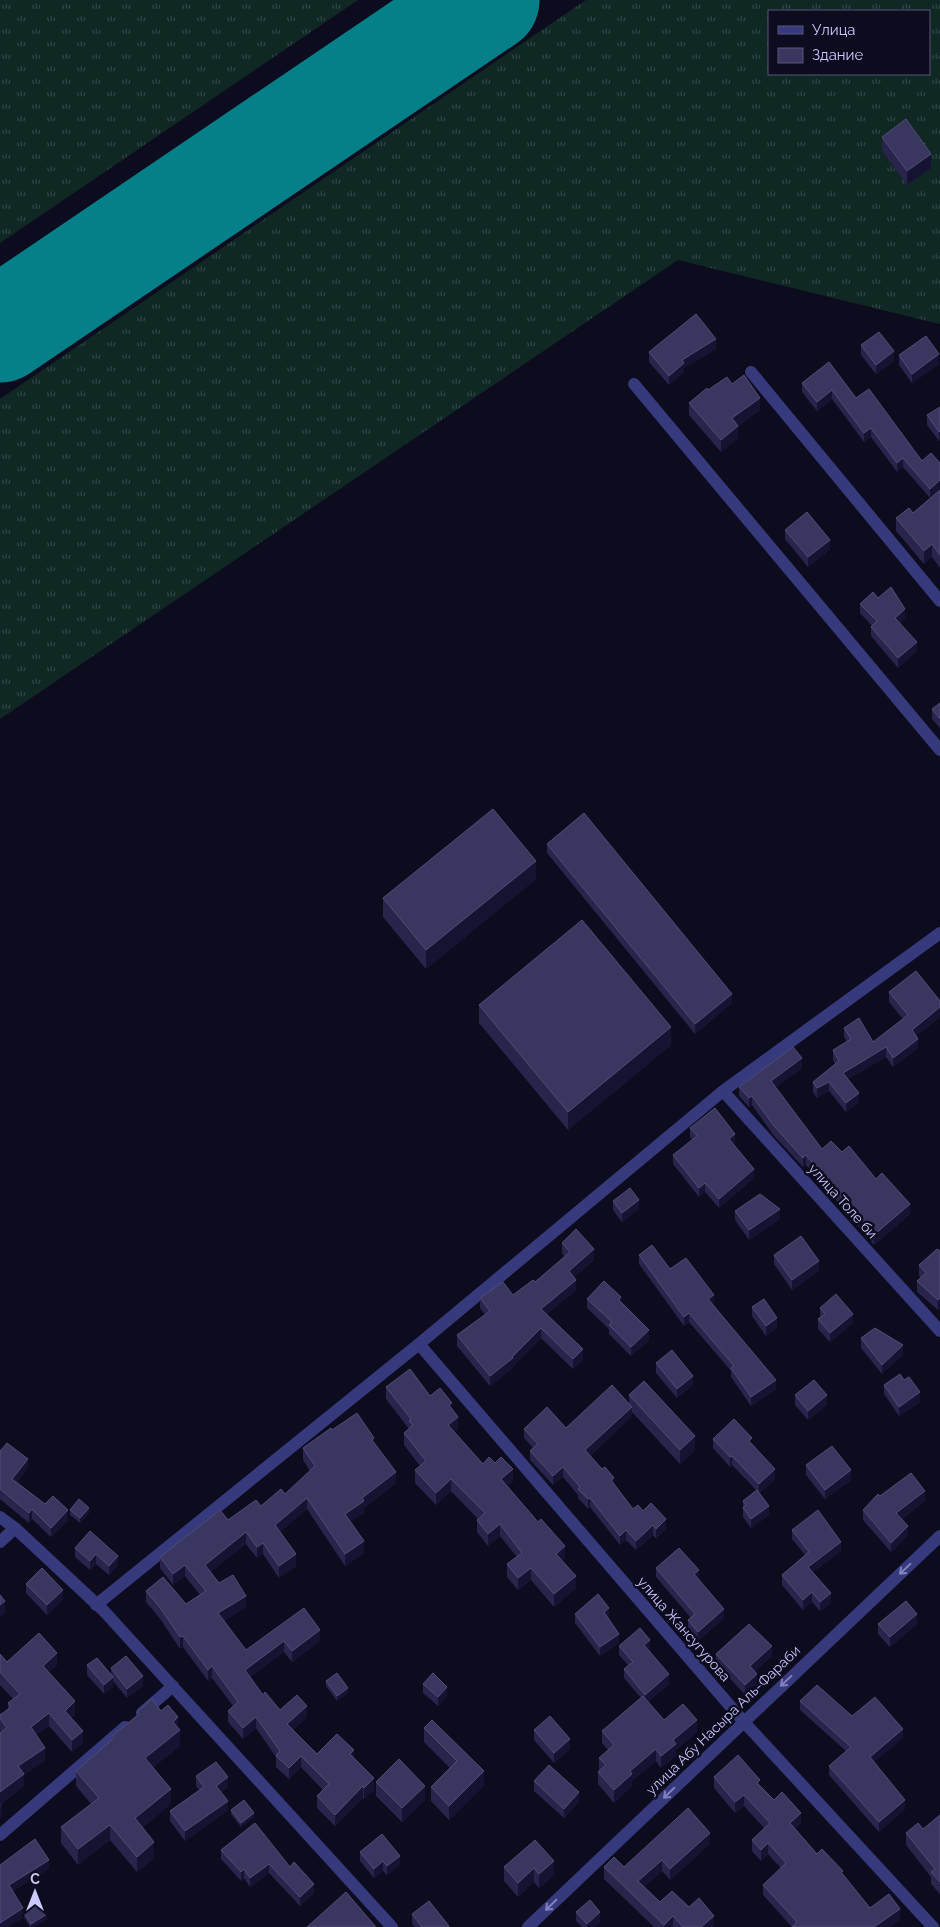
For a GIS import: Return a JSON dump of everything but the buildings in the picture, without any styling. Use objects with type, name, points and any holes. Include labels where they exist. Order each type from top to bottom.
[{"type":"street","points":[[750,372],[940,601]]},
{"type":"street","points":[[634,384],[940,750]]},
{"type":"street","points":[[96,1605],[418,1344],[723,1091],[940,933]]},
{"type":"street","name":"улица Толе би","points":[[723,1091],[940,1331]]},
{"type":"street","name":"улица Жансугурова","points":[[418,1344],[743,1722],[933,1927]]},
{"type":"street","points":[[0,1517],[15,1528],[96,1605],[173,1686],[392,1927]]},
{"type":"street","points":[[0,1542],[15,1528]]},
{"type":"street","name":"улица Абу Насыра Аль-Фараби","points":[[528,1927],[940,1536]]},
{"type":"street","points":[[0,1835],[173,1686]]},
{"type":"green space","points":[[0,0],[358,0],[0,243]]},
{"type":"green space","points":[[586,0],[940,0],[940,324],[678,260],[0,719],[0,399]]},
{"type":"runway","points":[[0,330],[487,0]]}]
